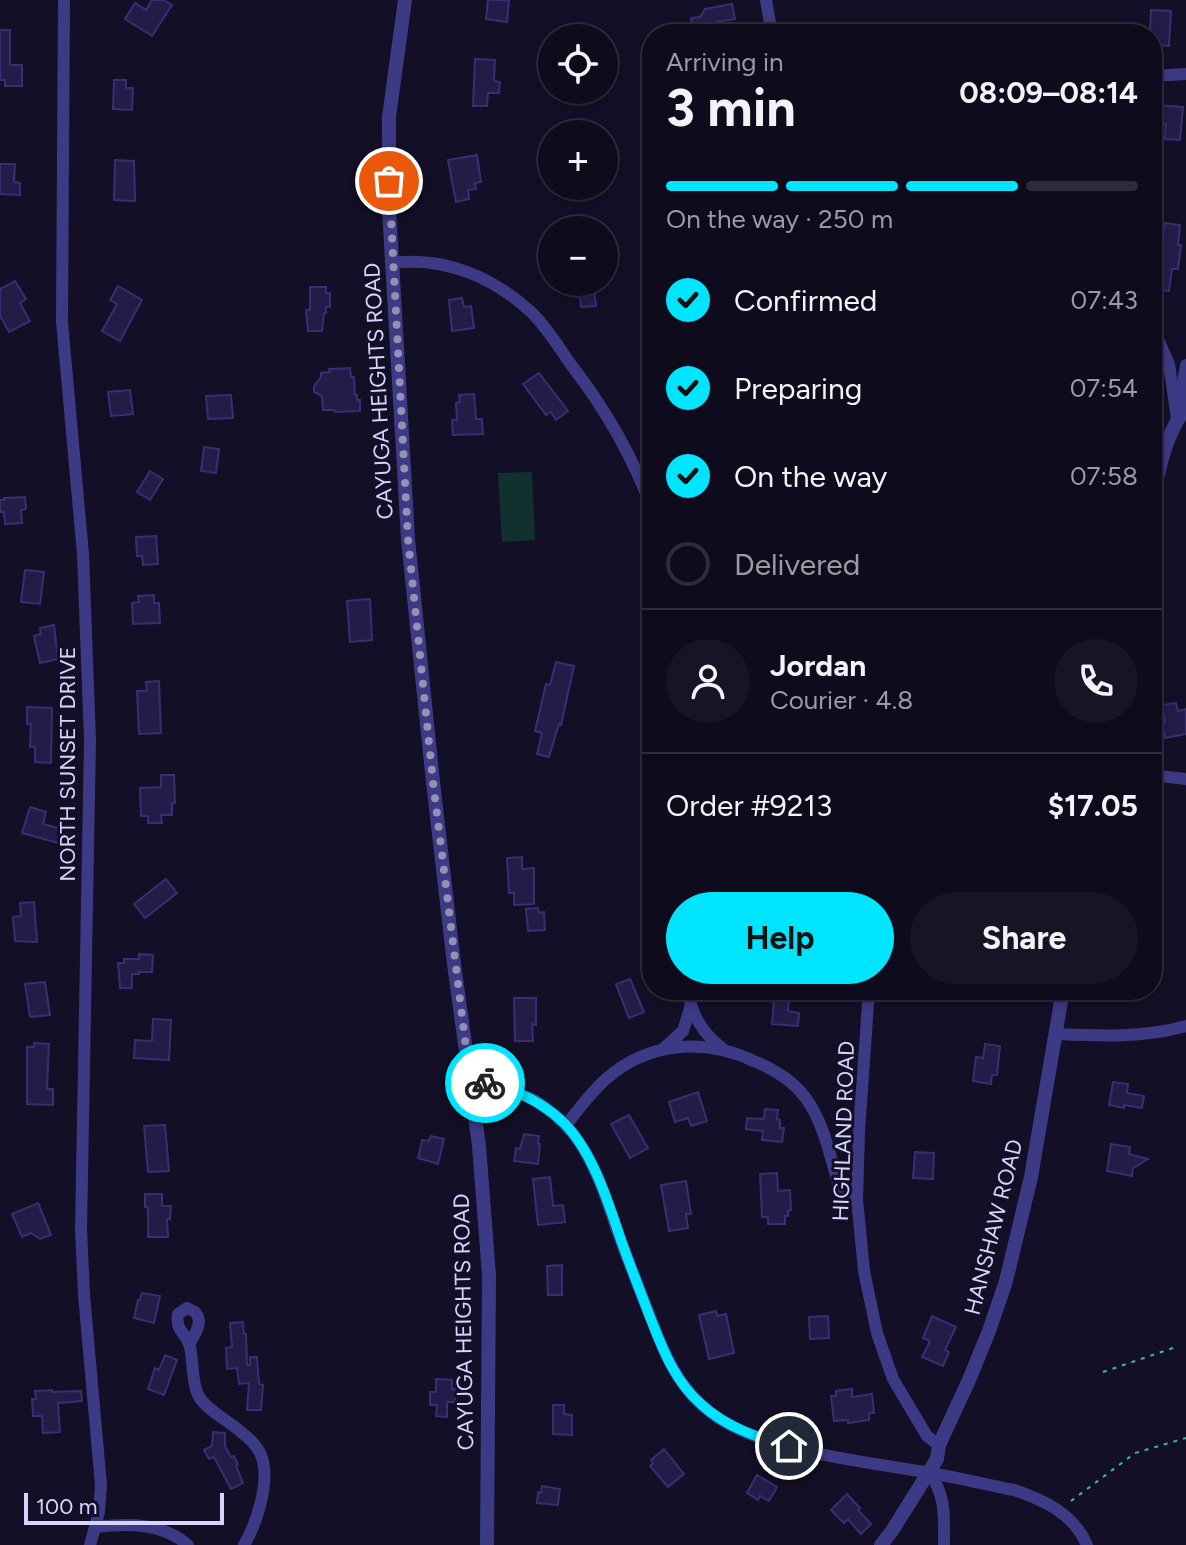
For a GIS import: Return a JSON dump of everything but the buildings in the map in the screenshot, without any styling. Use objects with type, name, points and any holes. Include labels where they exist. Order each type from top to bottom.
[{"type":"street","name":"NORTH SUNSET DRIVE","points":[[64,0],[62,322],[83,554],[90,740],[81,1229],[101,1485],[97,1527],[90,1545]]},
{"type":"street","name":"CAYUGA HEIGHTS ROAD","points":[[405,0],[388,127],[389,208],[411,569],[431,767],[479,1146],[489,1275],[487,1545]]},
{"type":"street","points":[[766,0],[770,24]]},
{"type":"street","points":[[1162,75],[1186,74]]},
{"type":"street","points":[[392,263],[421,260],[462,270],[510,295],[534,314],[584,381],[621,439],[642,484]]},
{"type":"street","points":[[1162,348],[1182,413]]},
{"type":"street","points":[[1162,462],[1182,413],[1186,365]]},
{"type":"street","points":[[1162,776],[1186,779]]},
{"type":"street","points":[[690,1000],[700,1027],[728,1051]]},
{"type":"street","name":"HIGHLAND ROAD","points":[[868,1000],[857,1199],[864,1271],[877,1333],[893,1379],[920,1426],[939,1445]]},
{"type":"street","name":"HANSHAW ROAD","points":[[881,1545],[937,1459],[939,1445],[984,1344],[1006,1281],[1031,1177],[1062,1000]]},
{"type":"street","points":[[664,1048],[683,1031],[691,1005]]},
{"type":"street","points":[[1057,1034],[1144,1035],[1186,1026]]},
{"type":"street","points":[[566,1125],[607,1078],[629,1062],[664,1048],[697,1046],[728,1051],[773,1069],[804,1095],[822,1128],[840,1189],[847,1196],[857,1199]]},
{"type":"street","points":[[470,1080],[497,1086],[533,1100],[566,1125],[590,1160],[663,1351],[679,1379],[700,1404],[726,1423],[771,1441],[808,1451],[1014,1490],[1039,1499],[1069,1518],[1087,1545]]},
{"type":"street","points":[[190,1343],[201,1401],[248,1437],[261,1456],[264,1473],[261,1504],[244,1545]]},
{"type":"street","points":[[930,1473],[944,1500],[944,1545]]},
{"type":"street","points":[[97,1527],[130,1524],[153,1527],[175,1535],[188,1545]]},
{"type":"path","points":[[1103,1372],[1176,1347]]},
{"type":"path","points":[[1070,1502],[1135,1453],[1186,1438]]},
{"type":"green space","points":[[532,472],[535,540],[502,542],[498,473]]},
{"type":"way so far","points":[[389,181],[408,539],[427,727],[470,1080],[485,1083]]},
{"type":"route","points":[[485,1083],[544,1107],[566,1125],[582,1147],[609,1206],[663,1351],[689,1392],[726,1423],[789,1446]]}]
